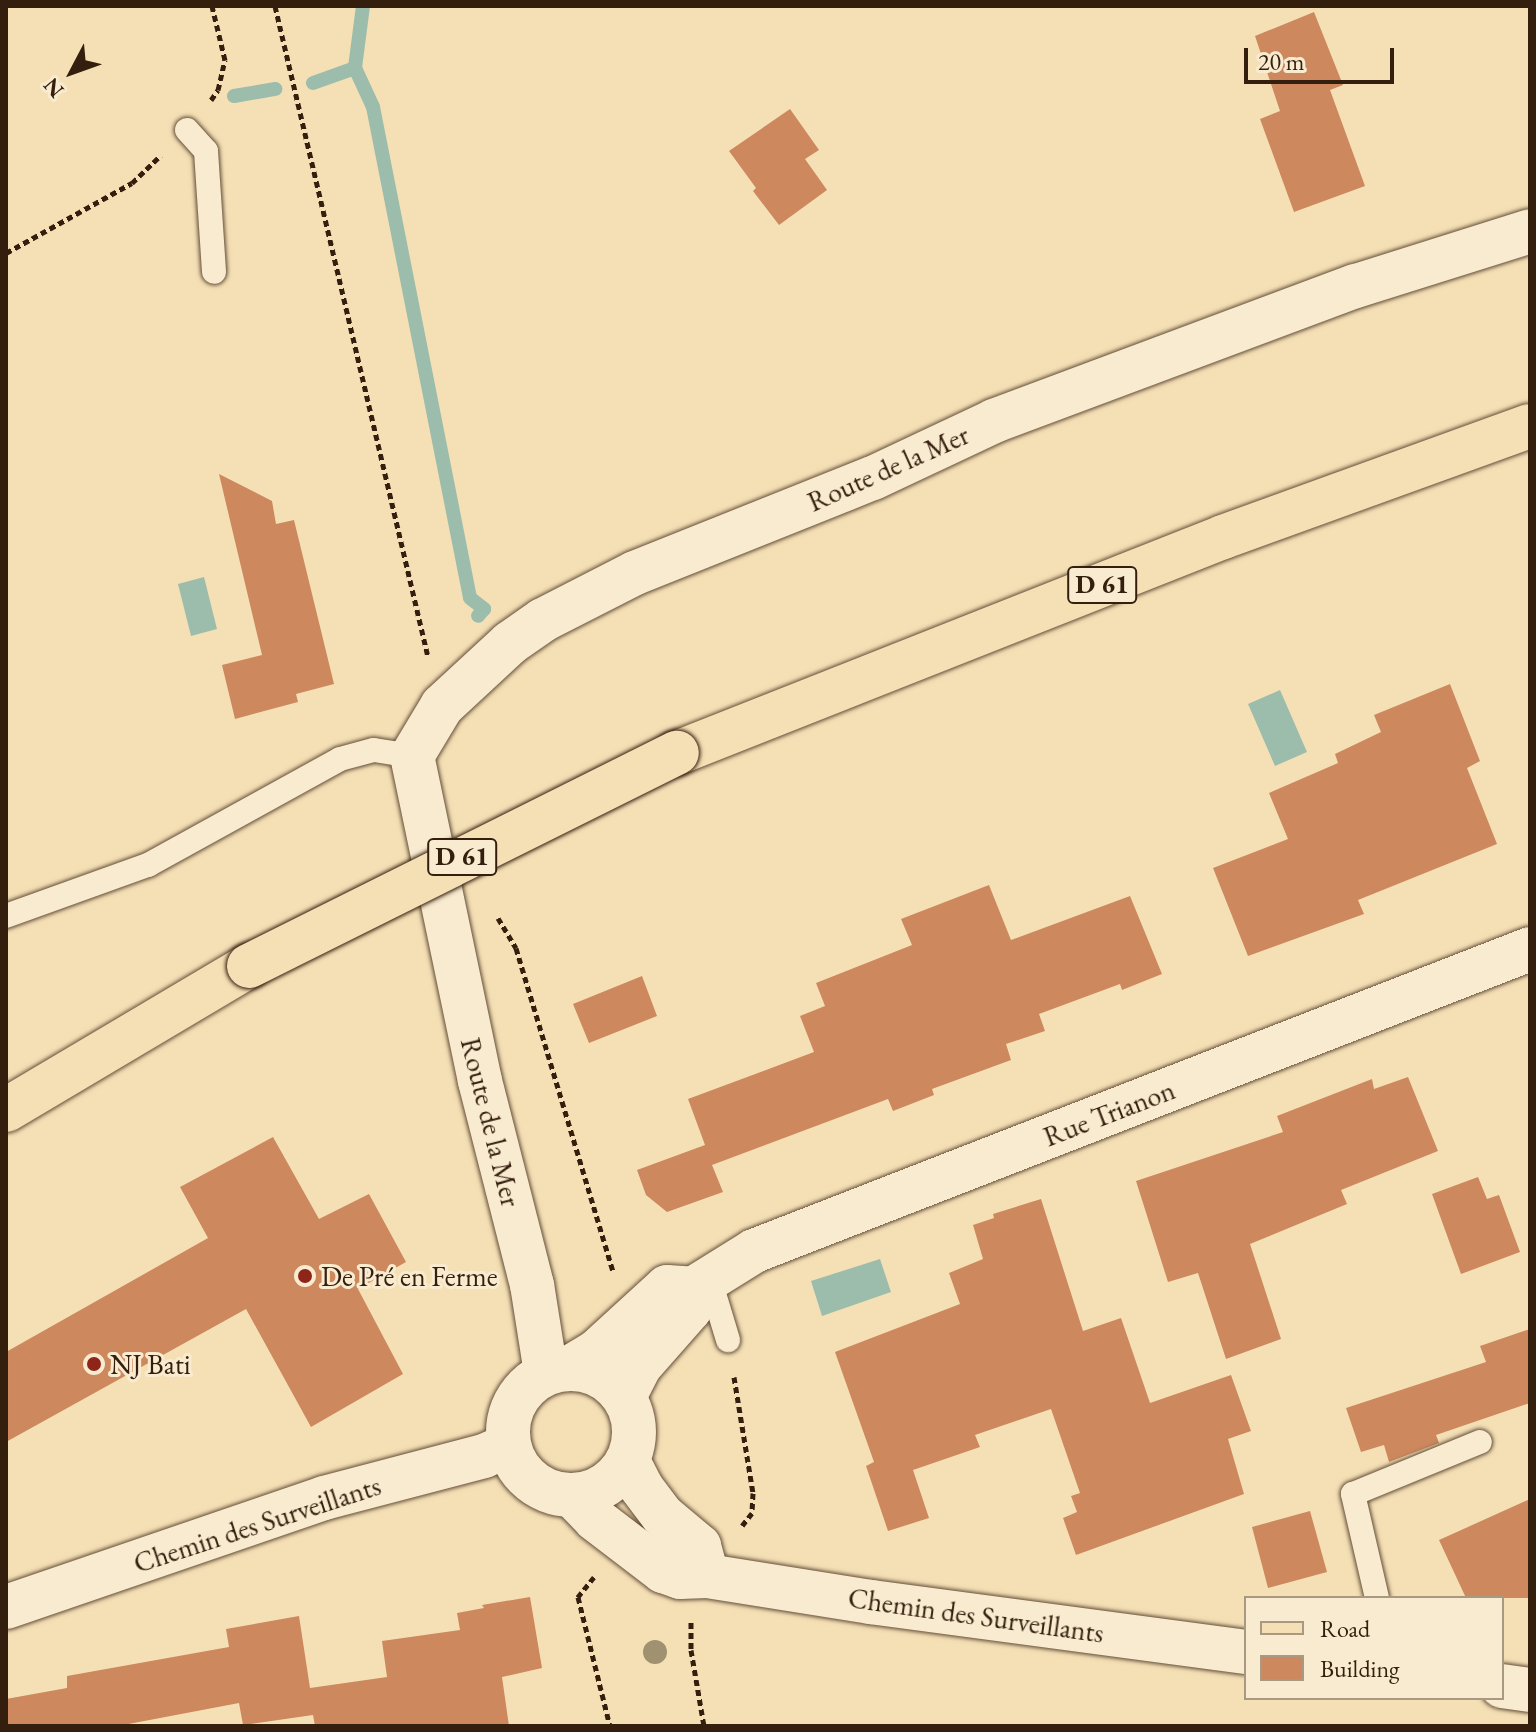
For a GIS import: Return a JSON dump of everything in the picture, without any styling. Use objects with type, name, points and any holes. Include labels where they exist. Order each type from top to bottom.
[{"type":"main road","name":"D 61","points":[[6,1110],[249,966],[677,753],[1223,537],[1530,426]]},
{"type":"street","name":"Route de la Mer","points":[[558,1370],[532,1285],[476,1062],[412,756],[442,706],[510,643],[543,620],[635,573],[873,478],[994,421],[1356,286],[1530,231]]},
{"type":"street","name":"Rue Trianon","points":[[558,1370],[596,1352],[667,1287],[701,1283],[754,1251],[1530,949]]},
{"type":"street","points":[[624,1397],[639,1367],[690,1309],[701,1283]]},
{"type":"street","points":[[558,1370],[590,1371],[609,1381],[624,1397],[634,1428],[628,1461],[605,1486],[572,1495],[551,1492],[532,1482],[517,1465],[509,1445],[507,1423],[514,1402],[528,1385],[558,1370]]},
{"type":"street","name":"Chemin des Surveillants","points":[[6,1607],[324,1498],[484,1456],[509,1445]]},
{"type":"street","points":[[628,1461],[641,1487],[663,1516],[699,1546],[699,1592]]},
{"type":"street","name":"Chemin des Surveillants","points":[[572,1495],[595,1519],[663,1571],[680,1577],[699,1592],[871,1602],[1244,1652]]},
{"type":"street","points":[[1504,1686],[1530,1690]]},
{"type":"lane","points":[[187,130],[206,151],[214,272]]},
{"type":"lane","points":[[6,916],[148,865],[340,759],[374,750],[412,756]]},
{"type":"lane","points":[[701,1283],[728,1340]]},
{"type":"lane","points":[[1377,1596],[1353,1494],[1480,1442]]},
{"type":"path","points":[[275,6],[432,670]]},
{"type":"path","points":[[6,253],[57,226]]},
{"type":"path","points":[[491,908],[516,948],[609,1267],[618,1279]]},
{"type":"path","points":[[728,1340],[753,1493],[752,1513],[738,1531]]},
{"type":"path","points":[[596,1575],[578,1597],[610,1726]]},
{"type":"path","points":[[699,1592],[691,1650],[704,1726]]},
{"type":"shaded area","points":[[204,577],[217,629],[191,636],[178,584]]},
{"type":"shaded area","points":[[1280,690],[1307,752],[1275,766],[1248,704]]},
{"type":"shaded area","points":[[880,1259],[891,1292],[822,1316],[811,1281]]},
{"type":"building","points":[[1314,12],[1343,85],[1330,90],[1365,186],[1294,212],[1260,119],[1280,111],[1255,36]]},
{"type":"building","points":[[790,109],[819,150],[805,159],[827,190],[779,225],[753,191],[756,188],[729,151]]},
{"type":"building","points":[[219,474],[272,501],[276,524],[294,520],[334,684],[296,694],[298,702],[235,719],[222,665],[262,655]]},
{"type":"building","points":[[1450,684],[1480,761],[1467,768],[1497,844],[1358,900],[1364,914],[1248,956],[1213,868],[1288,839],[1269,793],[1338,763],[1335,754],[1381,732],[1374,715]]},
{"type":"building","points":[[989,885],[1011,940],[1130,896],[1162,974],[1122,990],[1120,984],[1039,1014],[1045,1031],[1006,1044],[1011,1060],[932,1089],[934,1095],[893,1111],[888,1099],[712,1165],[723,1192],[667,1212],[646,1195],[637,1170],[705,1145],[688,1099],[814,1052],[800,1016],[825,1006],[816,983],[912,945],[901,919]]},
{"type":"building","points":[[642,976],[657,1016],[589,1043],[573,1004]]},
{"type":"building","points":[[1408,1077],[1438,1151],[1341,1190],[1347,1204],[1250,1244],[1281,1339],[1226,1359],[1198,1273],[1168,1282],[1136,1181],[1283,1132],[1277,1116],[1372,1079],[1374,1089]]},
{"type":"building","name":"De Pré en Ferme","points":[[273,1137],[319,1219],[369,1194],[406,1262],[358,1289],[403,1374],[311,1427],[246,1309],[6,1442],[6,1352],[208,1238],[180,1187]]},
{"type":"building","points":[[1478,1177],[1487,1199],[1499,1195],[1520,1252],[1461,1274],[1432,1194]]},
{"type":"building","points":[[1041,1199],[1083,1331],[1121,1318],[1150,1403],[1231,1375],[1251,1431],[1228,1439],[1244,1494],[1076,1555],[1063,1518],[1077,1512],[1071,1496],[1080,1493],[1051,1409],[975,1435],[980,1447],[913,1470],[929,1518],[888,1531],[866,1466],[874,1462],[835,1352],[960,1304],[949,1273],[983,1259],[973,1225],[994,1218],[993,1214]]},
{"type":"building","points":[[1530,1329],[1530,1403],[1436,1435],[1439,1443],[1389,1462],[1384,1445],[1361,1452],[1346,1408],[1486,1362],[1480,1346]]},
{"type":"building","points":[[1530,1499],[1530,1598],[1465,1596],[1439,1540]]},
{"type":"building","points":[[1310,1511],[1327,1572],[1268,1588],[1252,1527]]},
{"type":"building","points":[[530,1597],[542,1668],[502,1677],[509,1726],[315,1726],[313,1715],[243,1725],[239,1703],[118,1726],[6,1726],[6,1699],[67,1688],[67,1676],[229,1647],[226,1629],[299,1616],[310,1688],[387,1677],[382,1641],[460,1630],[457,1613],[484,1608],[482,1605]]},
{"type":"waterway","points":[[363,6],[355,68],[373,107],[470,598],[484,609],[478,616]]},
{"type":"waterway","points":[[313,83],[355,68]]},
{"type":"waterway","points":[[234,96],[275,89]]},
{"type":"place","name":"De Pré en Ferme","points":[[305,1276]]},
{"type":"place","name":"NJ Bati","points":[[94,1364]]}]
